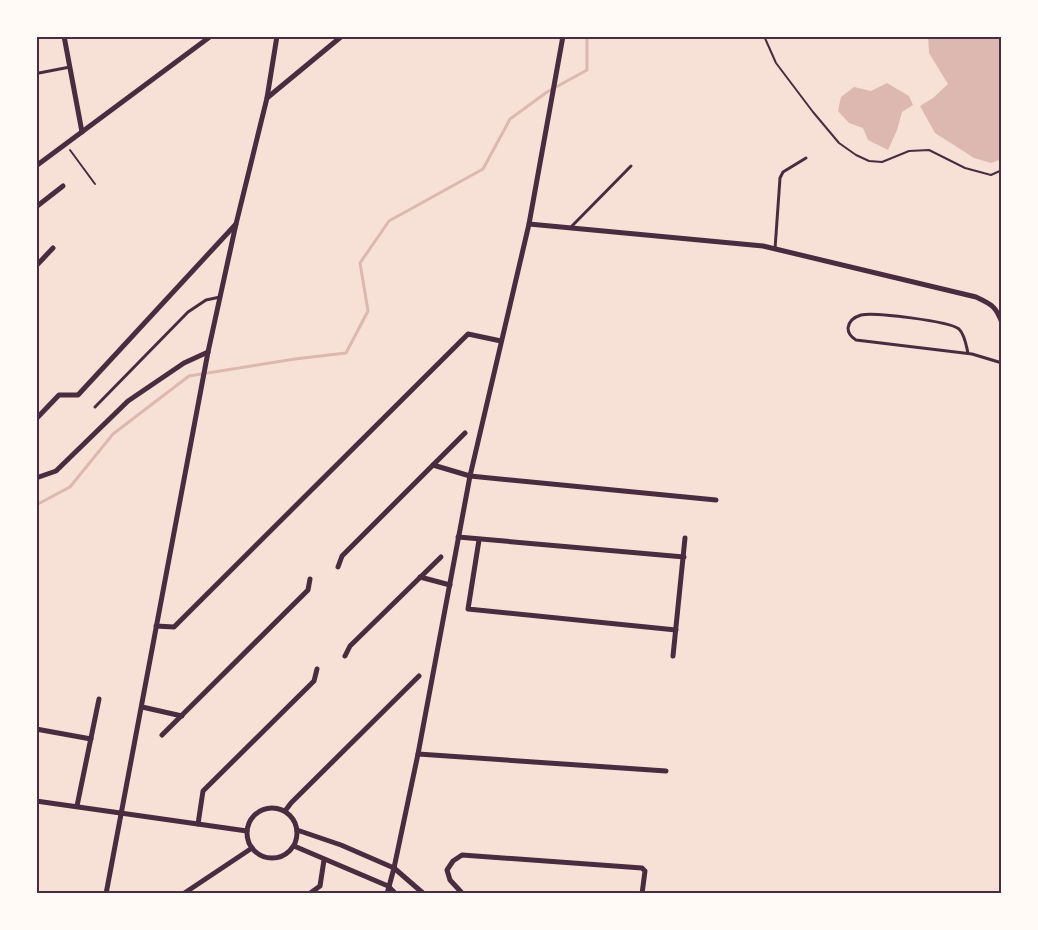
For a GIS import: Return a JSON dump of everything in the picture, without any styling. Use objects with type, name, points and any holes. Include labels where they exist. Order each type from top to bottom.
[{"type":"street","points":[[64,36],[82,132]]},
{"type":"street","points":[[36,166],[211,36]]},
{"type":"street","points":[[106,894],[202,381],[236,224],[267,98],[277,36]]},
{"type":"street","points":[[267,98],[342,36]]},
{"type":"street","points":[[386,894],[394,868],[418,754],[470,476],[529,224],[556,80],[562,36]]},
{"type":"street","points":[[36,207],[63,186]]},
{"type":"street","points":[[36,419],[59,395],[78,395],[236,224]]},
{"type":"street","points":[[529,224],[763,246],[976,297],[992,304],[1002,322]]},
{"type":"street","points":[[36,266],[52,248]]},
{"type":"street","points":[[156,626],[174,628],[468,334],[501,341]]},
{"type":"street","points":[[36,478],[56,471],[128,401],[184,363],[208,352]]},
{"type":"street","points":[[338,567],[342,556],[465,433]]},
{"type":"street","points":[[433,465],[470,476],[716,500]]},
{"type":"street","points":[[458,538],[684,557]]},
{"type":"street","points":[[673,656],[685,538]]},
{"type":"street","points":[[479,540],[468,609],[676,630]]},
{"type":"street","points":[[345,656],[350,646],[441,556]]},
{"type":"street","points":[[420,577],[450,585]]},
{"type":"street","points":[[162,735],[308,590],[310,579]]},
{"type":"street","points":[[198,824],[203,791],[314,682],[317,669]]},
{"type":"street","points":[[285,811],[418,676]]},
{"type":"street","points":[[77,806],[99,699]]},
{"type":"street","points":[[142,707],[182,716]]},
{"type":"street","points":[[36,729],[91,739]]},
{"type":"street","points":[[418,754],[666,771]]},
{"type":"street","points":[[36,801],[247,831]]},
{"type":"street","points":[[270,808],[285,811],[293,819],[297,830],[297,839],[289,853],[273,859],[258,854],[252,848],[248,840],[247,831],[250,822],[256,814],[270,808]]},
{"type":"street","points":[[297,830],[394,868],[424,894]]},
{"type":"street","points":[[294,846],[388,886],[396,894]]},
{"type":"street","points":[[183,894],[252,848]]},
{"type":"street","points":[[463,894],[450,880],[448,870],[453,861],[462,855],[642,868],[645,871],[642,894]]},
{"type":"street","points":[[309,894],[320,886],[324,860]]},
{"type":"lane","points":[[40,72],[70,67]]},
{"type":"lane","points":[[775,249],[780,178],[783,172],[806,158]]},
{"type":"lane","points":[[570,228],[631,166]]},
{"type":"lane","points":[[95,407],[188,312],[206,300],[220,297]]},
{"type":"lane","points":[[968,353],[965,338],[960,330],[948,324],[885,314],[862,315],[849,323],[848,330],[851,337],[856,340],[968,353],[1002,363]]},
{"type":"path","points":[[764,36],[776,63],[813,112],[839,143],[856,155],[869,161],[882,162],[909,151],[929,150],[965,168],[991,175],[1002,170]]},
{"type":"path","points":[[65,145],[95,184]]},
{"type":"shaded area","points":[[928,36],[1002,36],[1002,159],[991,163],[974,158],[935,133],[920,106],[933,98],[948,84],[929,53]]},
{"type":"shaded area","points":[[887,83],[909,96],[913,105],[902,112],[897,130],[888,150],[868,140],[863,128],[849,123],[838,111],[841,97],[854,87],[871,91]]},
{"type":"waterway","points":[[36,505],[70,487],[113,434],[189,376],[346,353],[368,311],[360,263],[389,221],[483,169],[510,119],[547,92],[587,70],[587,36]]}]
